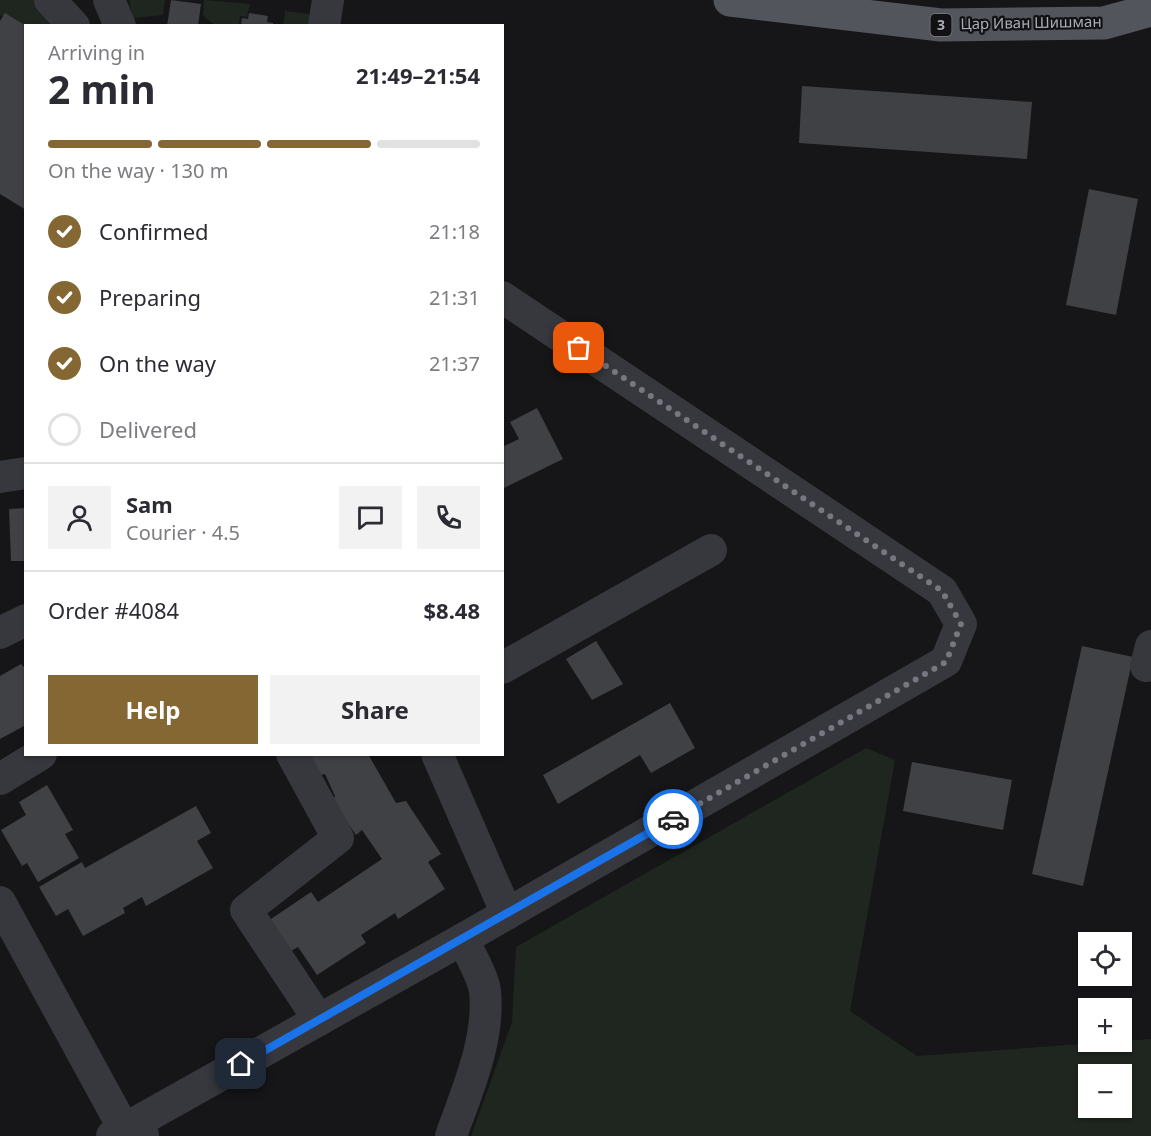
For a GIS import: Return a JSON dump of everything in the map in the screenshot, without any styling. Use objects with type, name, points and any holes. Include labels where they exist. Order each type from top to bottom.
[{"type":"main road","name":"Цар Иван Шишман","points":[[730,0],[941,25],[1104,23],[1151,10]]},
{"type":"street","points":[[50,0],[72,24]]},
{"type":"street","points":[[109,0],[119,24]]},
{"type":"street","points":[[325,24],[328,15],[328,0]]},
{"type":"street","points":[[0,902],[127,1134],[319,1020],[946,662],[961,624],[942,591],[504,298]]},
{"type":"street","points":[[0,477],[24,474]]},
{"type":"street","points":[[504,667],[711,550]]},
{"type":"street","points":[[0,633],[24,621]]},
{"type":"street","points":[[0,779],[38,756]]},
{"type":"street","points":[[293,756],[338,838],[246,910],[319,1020]]},
{"type":"street","points":[[438,756],[507,914]]},
{"type":"street","points":[[451,1136],[475,1071],[484,1023],[485,989],[463,939]]},
{"type":"shaded area","points":[[0,0],[40,0],[57,24],[24,24],[24,31],[0,15]]},
{"type":"shaded area","points":[[129,0],[165,0],[163,15],[133,18]]},
{"type":"shaded area","points":[[204,0],[250,4],[247,17],[240,16],[239,24],[214,24],[203,16]]},
{"type":"shaded area","points":[[285,11],[317,15],[312,24],[283,24]]},
{"type":"shaded area","points":[[866,748],[895,760],[850,1011],[917,1056],[1078,1044],[1078,1052],[1132,1052],[1132,1040],[1151,1039],[1151,1136],[471,1136],[512,1022],[516,947]]},
{"type":"building","points":[[171,0],[201,4],[198,24],[167,24]]},
{"type":"building","points":[[5,13],[24,25],[24,209],[0,194],[0,21]]},
{"type":"building","points":[[249,13],[268,16],[267,22],[273,24],[241,24],[242,18],[248,19]]},
{"type":"building","points":[[802,86],[1032,102],[1027,159],[799,143]]},
{"type":"building","points":[[1089,189],[1138,199],[1116,315],[1066,305]]},
{"type":"building","points":[[537,408],[563,459],[504,488],[504,446],[519,439],[510,422]]},
{"type":"building","points":[[24,508],[24,561],[11,561],[9,509]]},
{"type":"building","points":[[596,641],[623,684],[592,700],[566,659]]},
{"type":"building","points":[[1082,646],[1133,657],[1083,886],[1032,874]]},
{"type":"building","points":[[21,664],[24,667],[24,726],[0,739],[0,676]]},
{"type":"building","points":[[670,703],[695,748],[651,773],[640,755],[558,804],[543,775]]},
{"type":"building","points":[[304,756],[369,756],[396,803],[406,801],[441,854],[428,862],[445,889],[398,919],[395,913],[361,935],[366,943],[317,975],[298,947],[286,954],[265,923],[311,892],[318,902],[382,859],[362,830],[356,835],[333,801],[335,796],[325,774],[316,776]]},
{"type":"building","points":[[912,762],[1012,780],[1003,830],[903,811]]},
{"type":"building","points":[[47,785],[73,830],[65,834],[79,858],[38,882],[27,863],[22,866],[1,830],[26,815],[19,802]]},
{"type":"building","points":[[196,806],[211,833],[197,841],[213,868],[146,906],[142,897],[123,908],[125,913],[83,936],[68,909],[56,916],[39,887],[82,862],[85,868]]},
{"type":"way so far","points":[[579,348],[942,591],[961,624],[946,662],[673,819]]},
{"type":"route","points":[[241,1064],[673,819]]}]
